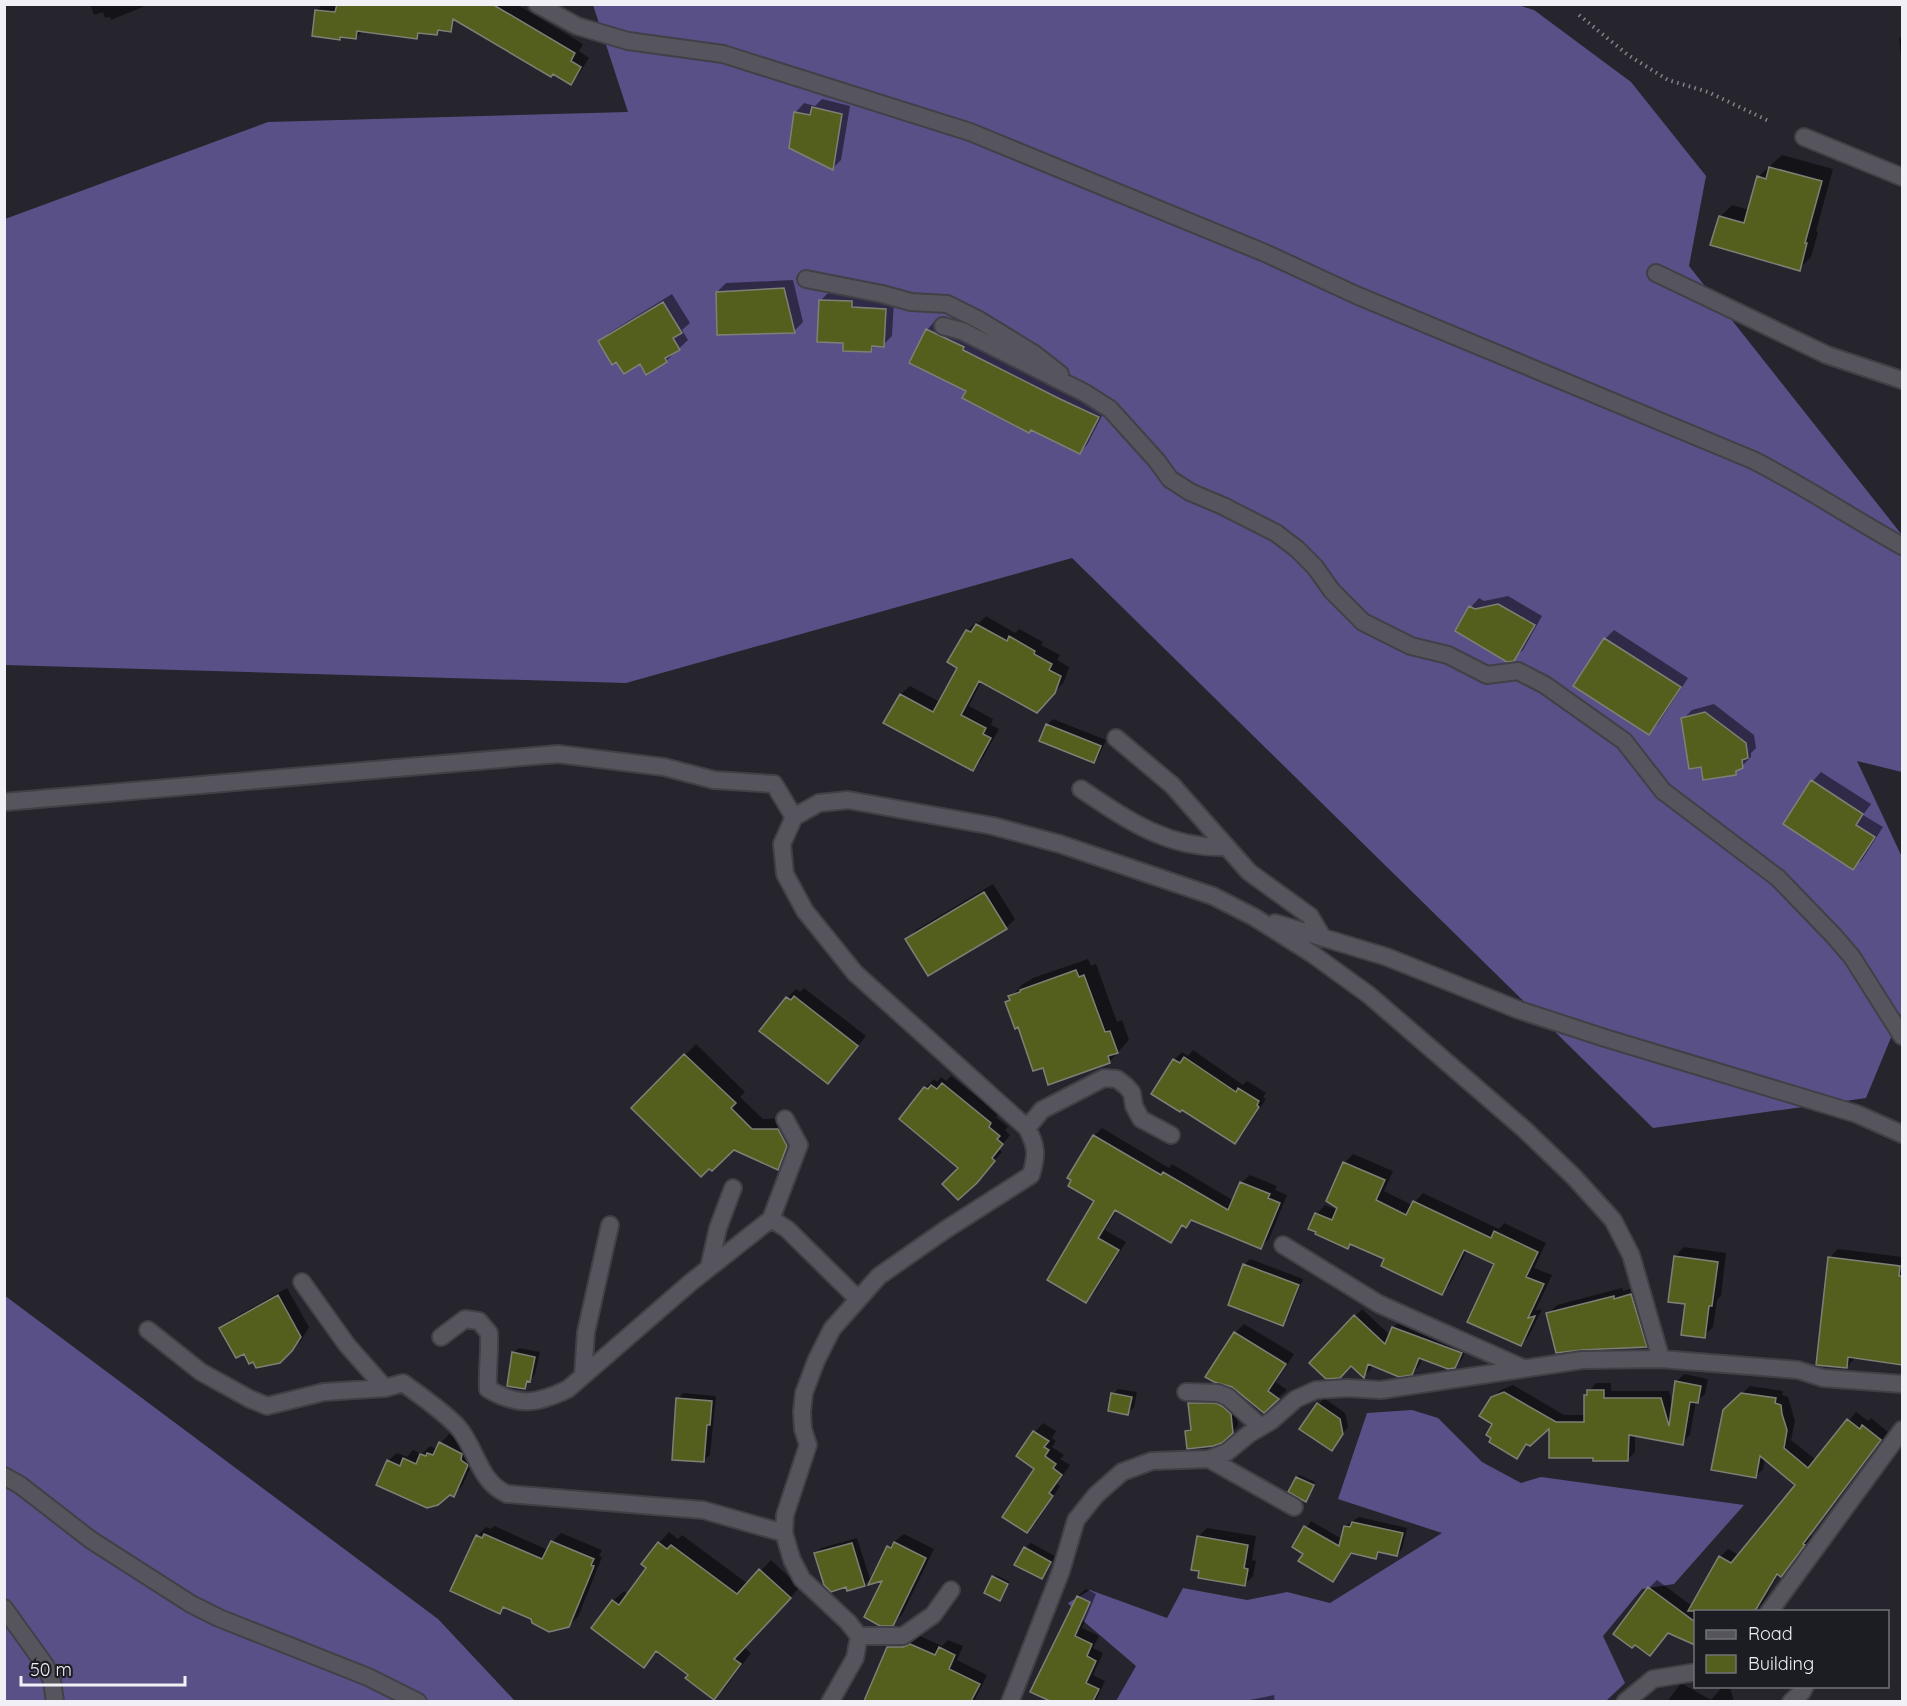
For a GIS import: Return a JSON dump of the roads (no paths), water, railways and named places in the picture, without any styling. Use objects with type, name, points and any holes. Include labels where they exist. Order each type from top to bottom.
[{"type":"street","points":[[537,4],[577,26],[618,38],[723,54],[970,132],[1265,253],[1356,295],[1753,460],[1784,475],[1902,546]]},
{"type":"street","points":[[1804,137],[1902,177]]},
{"type":"street","points":[[1656,273],[1827,356],[1902,380]]},
{"type":"street","points":[[806,279],[911,302],[947,303],[1033,352],[1084,393]]},
{"type":"street","points":[[943,326],[962,331],[1110,408],[1170,479],[1190,492],[1276,533],[1315,567],[1348,609],[1363,622],[1411,646],[1448,655],[1487,675],[1518,671],[1545,686],[1624,741],[1664,791],[1778,878],[1834,936],[1852,957],[1902,1036]]},
{"type":"street","points":[[1116,738],[1172,785],[1249,872],[1310,916],[1323,938]]},
{"type":"street","points":[[4,802],[558,754],[664,767],[714,780],[774,784],[794,817]]},
{"type":"street","points":[[1081,789],[1123,817],[1166,838],[1204,848],[1227,847]]},
{"type":"street","points":[[830,1701],[855,1658],[859,1636],[848,1622],[802,1580],[784,1533],[785,1515],[808,1445],[802,1421],[804,1394],[816,1361],[832,1329],[887,1270],[1031,1175],[1037,1155],[1033,1139],[1027,1128],[855,973],[805,911],[785,874],[782,844],[794,817],[819,803],[848,800],[993,826],[1060,844],[1203,892],[1254,917],[1311,953],[1369,995],[1524,1129],[1574,1177],[1613,1220],[1631,1255],[1661,1359]]},
{"type":"street","points":[[1254,917],[1387,957],[1519,1010],[1857,1114],[1902,1134]]},
{"type":"street","points":[[1027,1128],[1042,1110],[1104,1078],[1117,1079],[1126,1086],[1132,1093],[1134,1106],[1141,1119],[1171,1135]]},
{"type":"street","points":[[441,1337],[465,1319],[479,1321],[489,1333],[488,1389],[503,1397],[525,1402],[546,1400],[568,1389],[709,1268],[771,1219],[799,1145],[785,1119]]},
{"type":"street","points":[[709,1268],[718,1228],[733,1188]]},
{"type":"street","points":[[771,1219],[787,1229],[858,1299]]},
{"type":"street","points":[[584,1375],[586,1332],[610,1225]]},
{"type":"street","points":[[1283,1245],[1378,1304],[1523,1368]]},
{"type":"street","points":[[302,1282],[347,1345],[385,1388]]},
{"type":"street","points":[[148,1330],[201,1372],[267,1406],[324,1392],[385,1388],[402,1383],[458,1428],[487,1480],[496,1489],[507,1494],[703,1510],[784,1533]]},
{"type":"street","points":[[1010,1701],[1061,1571],[1076,1521],[1096,1495],[1122,1472],[1152,1461],[1209,1459],[1227,1452],[1271,1421],[1296,1399],[1316,1390],[1348,1388],[1381,1390],[1582,1360],[1661,1359],[1798,1370],[1823,1378],[1902,1384]]},
{"type":"street","points":[[1186,1392],[1218,1393],[1228,1397],[1261,1426]]},
{"type":"street","points":[[1770,1610],[1902,1430]]},
{"type":"street","points":[[1209,1459],[1294,1507]]},
{"type":"street","points":[[4,1476],[20,1485],[91,1540],[191,1604],[219,1618],[368,1677],[418,1701]]},
{"type":"street","points":[[859,1636],[903,1635],[933,1615],[951,1590]]},
{"type":"street","points":[[4,1608],[45,1665],[52,1681],[55,1701]]},
{"type":"street","points":[[1625,1701],[1653,1679],[1694,1672]]},
{"type":"street","points":[[1791,1701],[1803,1688]]}]
